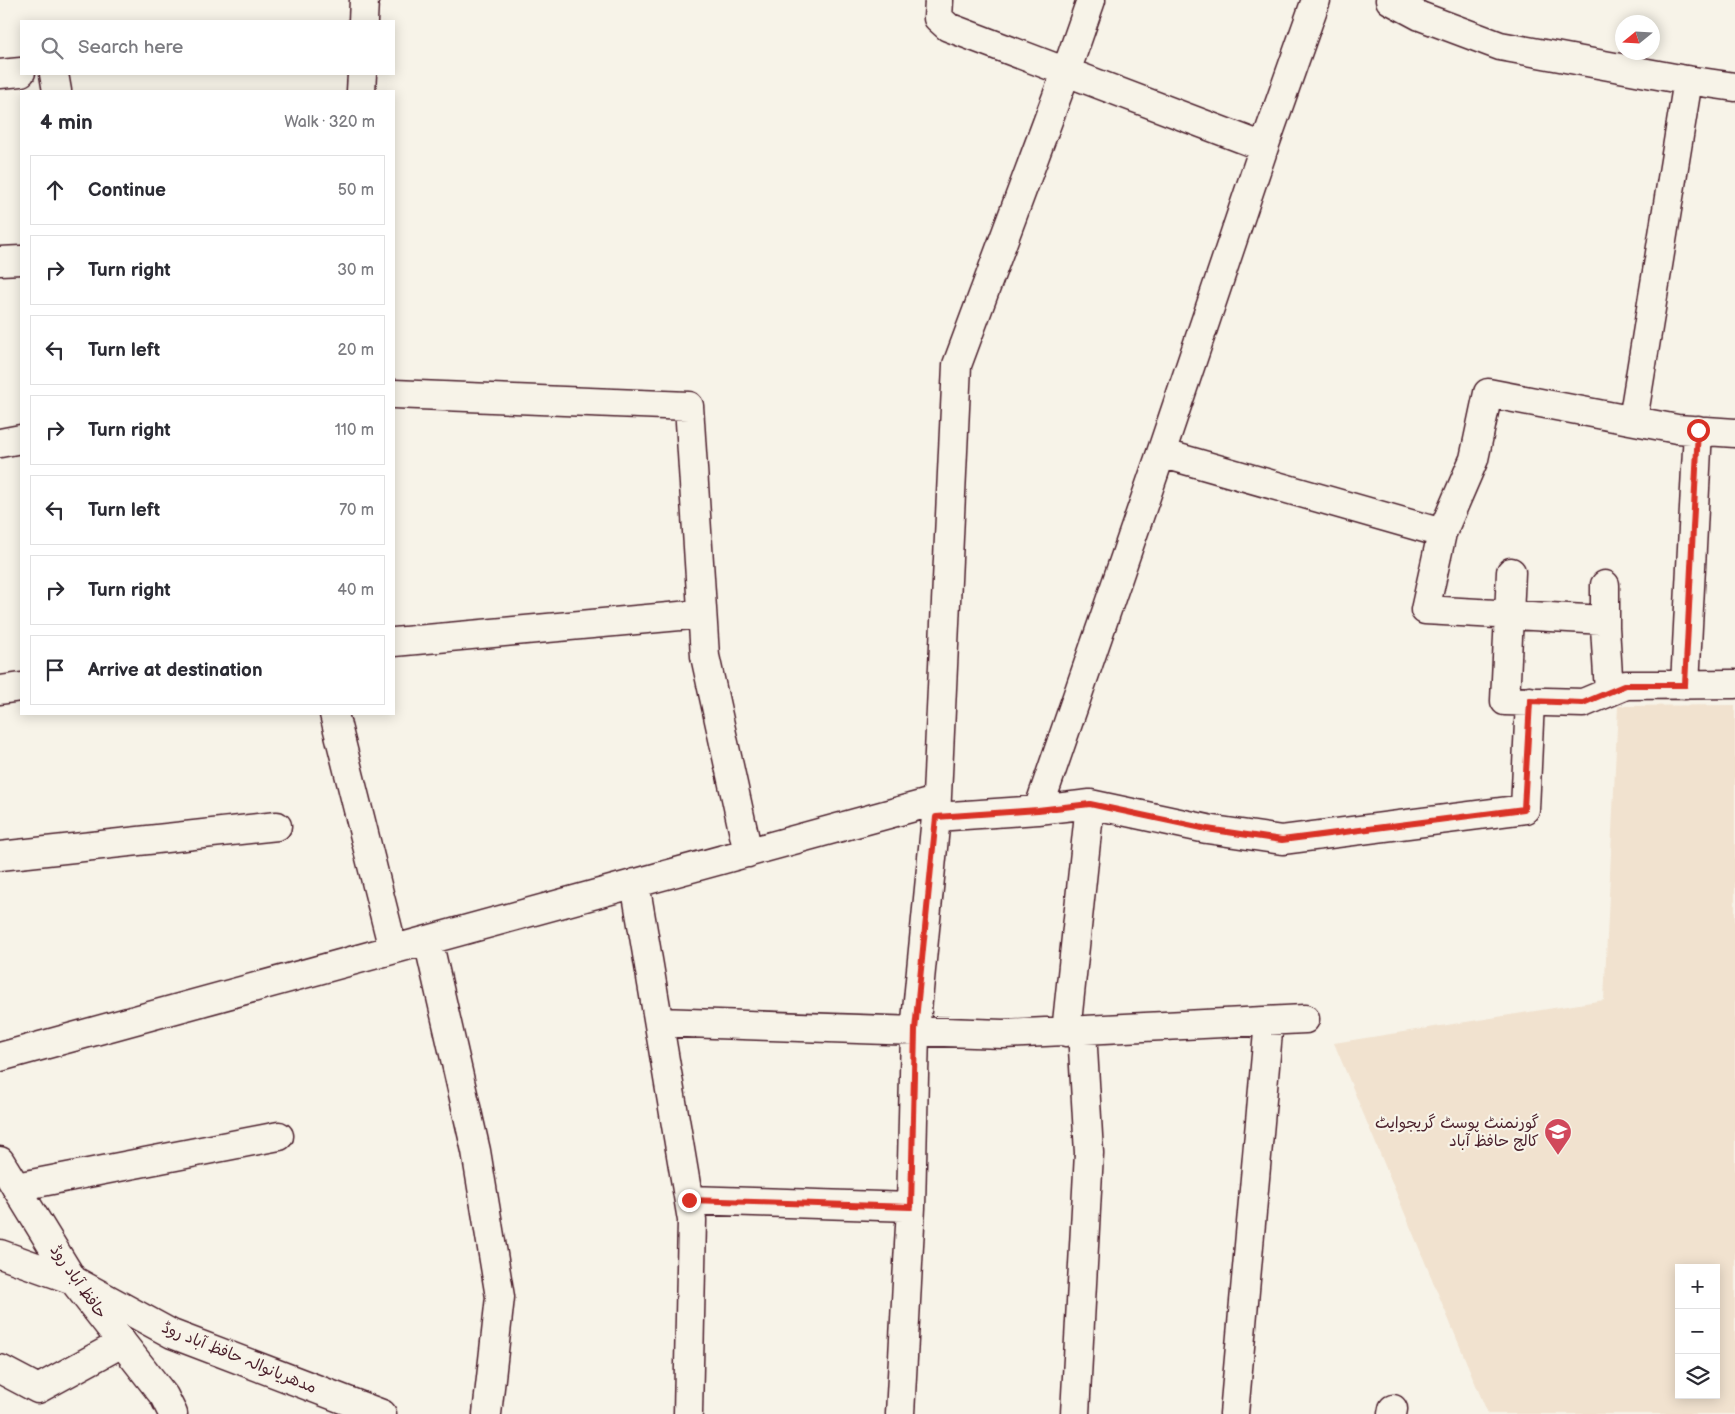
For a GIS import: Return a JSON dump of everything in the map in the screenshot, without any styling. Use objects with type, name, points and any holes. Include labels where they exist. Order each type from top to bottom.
[{"type":"street","points":[[363,20],[364,0]]},
{"type":"street","points":[[939,0],[938,18],[948,27],[1264,147]]},
{"type":"street","points":[[900,1414],[911,1207],[915,1030],[936,809],[957,365],[1091,0]]},
{"type":"street","points":[[1038,810],[1316,0]]},
{"type":"street","points":[[1390,0],[1420,16],[1500,46],[1735,87]]},
{"type":"street","points":[[0,74],[20,72]]},
{"type":"street","points":[[54,75],[57,90]]},
{"type":"street","points":[[361,90],[362,75]]},
{"type":"street","points":[[1633,420],[1688,80]]},
{"type":"street","points":[[0,261],[20,260]]},
{"type":"street","points":[[1605,620],[1425,610],[1442,533],[1474,459],[1488,393],[1677,429],[1735,433]]},
{"type":"street","points":[[395,394],[688,406],[705,656],[748,853]]},
{"type":"street","points":[[1685,685],[1698,430]]},
{"type":"street","points":[[0,443],[20,439]]},
{"type":"street","points":[[1162,453],[1442,533]]},
{"type":"street","points":[[1511,572],[1505,701],[1583,703],[1626,685],[1735,684]]},
{"type":"street","points":[[1605,585],[1609,692]]},
{"type":"street","points":[[395,642],[702,614]]},
{"type":"street","points":[[0,690],[20,687]]},
{"type":"street","points":[[0,1057],[748,853],[936,809],[1038,810],[1090,804],[1207,829],[1282,840],[1524,809],[1530,701]]},
{"type":"street","points":[[334,715],[394,950]]},
{"type":"street","points":[[1075,1414],[1089,1153],[1074,1032],[1090,804]]},
{"type":"street","points":[[0,856],[277,826]]},
{"type":"street","points":[[635,884],[692,1220],[688,1414]]},
{"type":"street","points":[[428,940],[476,1151],[500,1297],[487,1414]]},
{"type":"street","points":[[659,1022],[1003,1034],[1074,1032],[1306,1019]]},
{"type":"street","points":[[1234,1414],[1268,1021]]},
{"type":"street","points":[[16,1187],[279,1136]]},
{"type":"street","name":"حافظ آباد روڈ","points":[[0,1161],[73,1280],[168,1405]]},
{"type":"street","points":[[689,1200],[911,1207]]},
{"type":"street","name":"مدھریانوالہ حافظ آباد روڈ","points":[[0,1254],[73,1280],[172,1334],[382,1414]]},
{"type":"street","points":[[0,1369],[38,1389],[122,1343]]},
{"type":"street","points":[[168,1405],[195,1414]]},
{"type":"shaded area","name":"گورنمنٹ پوسٹ گریجوایٹ کالج حافظ آباد","points":[[1735,705],[1735,1414],[1488,1414],[1334,1043],[1604,1000],[1618,706]]},
{"type":"place","name":"گورنمنٹ پوسٹ گریجوایٹ کالج حافظ آباد","points":[[1558,1156]]},
{"type":"route","points":[[689,1200],[911,1207],[915,1030],[936,817],[1038,810],[1090,804],[1207,829],[1282,840],[1524,809],[1530,701],[1583,703],[1626,685],[1685,685],[1698,430]]}]
